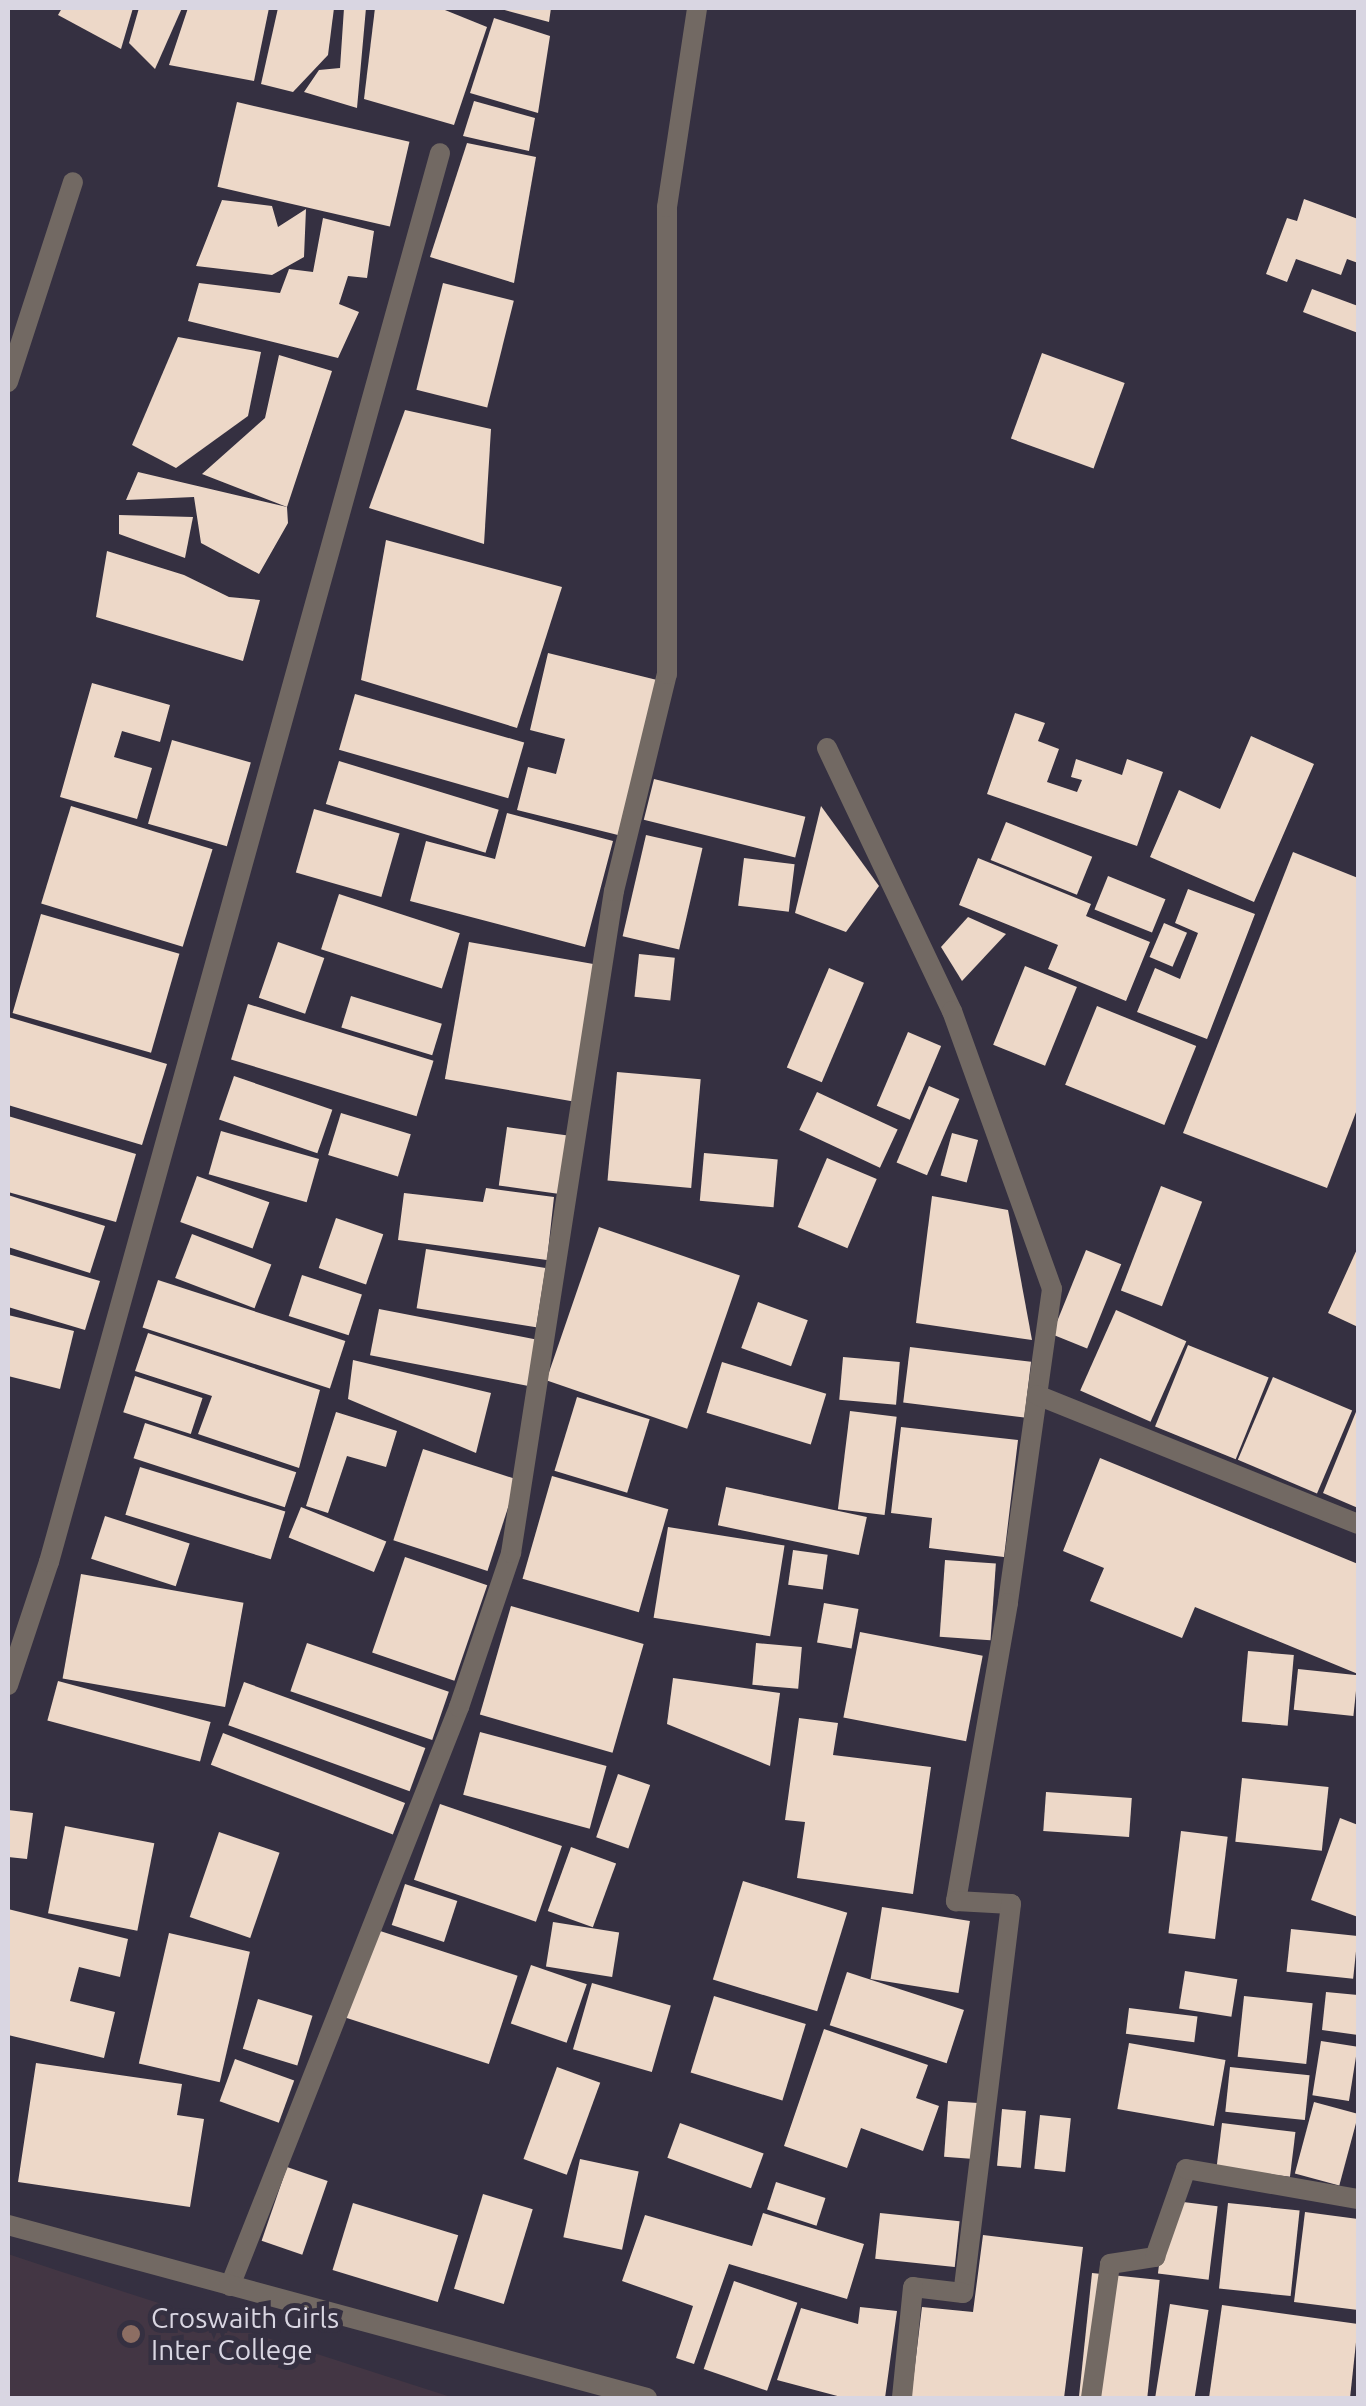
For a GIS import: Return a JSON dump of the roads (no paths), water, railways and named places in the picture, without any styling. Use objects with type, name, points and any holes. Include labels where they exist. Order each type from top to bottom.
[{"type":"street","points":[[230,2286],[459,1707],[510,1553],[614,892],[667,674],[667,206],[697,8]]},
{"type":"street","points":[[8,1684],[54,1543],[440,153]]},
{"type":"street","points":[[8,382],[73,182]]},
{"type":"street","points":[[826,748],[952,1011],[1052,1289],[956,1901],[1010,1904],[963,2293],[914,2287],[902,2398]]},
{"type":"street","points":[[1037,1395],[1358,1524]]},
{"type":"street","points":[[1091,2398],[1110,2264],[1154,2257],[1186,2169],[1358,2199]]},
{"type":"street","points":[[8,2225],[647,2398]]},
{"type":"place","name":"Croswaith Girls Inter College","points":[[131,2334]]}]
